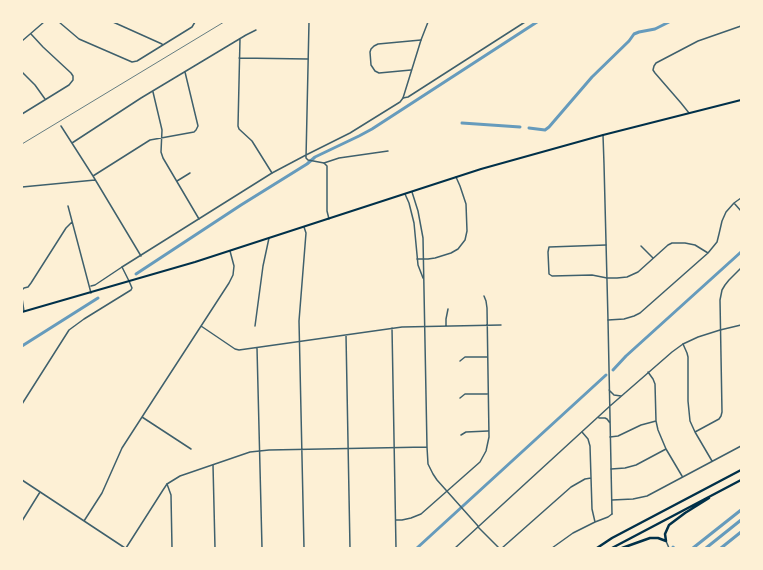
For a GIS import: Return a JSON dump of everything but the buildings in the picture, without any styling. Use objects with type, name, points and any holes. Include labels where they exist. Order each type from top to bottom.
[{"type":"highway","points":[[596,548],[612,538],[741,470]]},
{"type":"highway","points":[[612,548],[741,480]]},
{"type":"highway","points":[[622,548],[650,538],[658,538],[666,541],[665,534],[669,524],[723,489]]},
{"type":"main road","points":[[23,312],[230,251],[481,169],[603,135],[741,100]]},
{"type":"street","points":[[22,41],[44,22]]},
{"type":"street","points":[[59,22],[76,38],[132,62],[137,61],[192,27],[195,22]]},
{"type":"street","points":[[113,22],[163,45]]},
{"type":"street","points":[[309,22],[306,158],[324,163],[339,158],[388,151]]},
{"type":"street","points":[[90,286],[95,285],[272,173],[350,134],[400,102],[403,98],[428,22]]},
{"type":"street","points":[[403,98],[408,97],[525,22]]},
{"type":"street","points":[[689,113],[655,73],[653,68],[655,64],[698,41],[741,26]]},
{"type":"street","points":[[72,143],[130,104],[153,92],[256,30]]},
{"type":"street","points":[[22,114],[70,85],[73,76],[31,34]]},
{"type":"street","points":[[240,39],[237,124],[238,128],[252,141],[272,173]]},
{"type":"street","points":[[411,70],[379,73],[375,71],[371,66],[371,49],[378,44],[421,40]]},
{"type":"street","points":[[239,58],[308,59]]},
{"type":"street","points":[[22,72],[35,85],[45,100]]},
{"type":"street","points":[[93,176],[150,140],[194,132],[197,130],[198,126],[185,72]]},
{"type":"street","points":[[153,92],[162,130],[162,156],[199,219]]},
{"type":"street","points":[[61,126],[141,256]]},
{"type":"street","points":[[552,548],[573,533],[612,514],[610,378],[603,135]]},
{"type":"street","points":[[324,163],[328,168],[327,211],[329,219]]},
{"type":"street","points":[[177,181],[190,173]]},
{"type":"street","points":[[417,259],[435,258],[451,253],[458,249],[465,240],[467,231],[466,204],[456,177]]},
{"type":"street","points":[[22,187],[95,180]]},
{"type":"street","points":[[412,192],[421,224],[423,238],[428,464],[433,474],[446,491],[499,548]]},
{"type":"street","points":[[404,194],[409,203],[414,223],[417,259],[419,270],[423,279]]},
{"type":"street","points":[[608,320],[624,319],[640,314],[708,253],[718,238],[723,217],[729,208],[741,198]]},
{"type":"street","points":[[734,203],[741,211]]},
{"type":"street","points":[[68,206],[91,293]]},
{"type":"street","points":[[22,290],[28,287],[31,283],[66,228],[72,222]]},
{"type":"street","points":[[304,227],[306,233],[299,321],[304,548]]},
{"type":"street","points":[[255,326],[263,266],[269,238]]},
{"type":"street","points":[[606,245],[551,247],[548,249],[549,274],[552,276],[592,275],[607,278],[621,278],[634,274],[643,268],[672,243],[694,245],[708,253]]},
{"type":"street","points":[[641,246],[653,258]]},
{"type":"street","points":[[84,521],[102,493],[122,448],[231,279],[234,266],[230,251]]},
{"type":"street","points":[[22,404],[71,328],[131,290],[132,288],[122,267]]},
{"type":"street","points":[[695,432],[718,419],[722,414],[720,300],[722,290],[729,280],[741,268]]},
{"type":"street","points":[[396,520],[411,518],[421,514],[480,462],[484,456],[488,444],[489,431],[487,325],[486,301],[484,296]]},
{"type":"street","points":[[22,298],[23,312]]},
{"type":"street","points":[[446,326],[448,309]]},
{"type":"street","points":[[201,326],[235,349],[239,350],[392,328],[501,325]]},
{"type":"street","points":[[455,548],[621,396],[672,352],[698,337],[741,325]]},
{"type":"street","points":[[392,328],[396,548]]},
{"type":"street","points":[[346,335],[350,548]]},
{"type":"street","points":[[684,344],[688,357],[689,416],[695,432],[712,461]]},
{"type":"street","points":[[257,348],[262,548]]},
{"type":"street","points":[[460,361],[465,357],[487,357]]},
{"type":"street","points":[[648,372],[655,384],[656,421],[661,438],[682,477]]},
{"type":"street","points":[[610,390],[614,395],[621,396]]},
{"type":"street","points":[[460,398],[465,394],[488,394]]},
{"type":"street","points":[[142,417],[191,449]]},
{"type":"street","points":[[597,419],[601,417],[605,418],[610,424]]},
{"type":"street","points":[[610,437],[618,436],[656,421]]},
{"type":"street","points":[[461,435],[466,432],[489,431]]},
{"type":"street","points":[[582,432],[588,439],[590,446],[592,509],[595,522]]},
{"type":"street","points":[[612,500],[633,499],[646,496],[741,446]]},
{"type":"street","points":[[22,480],[125,548],[167,484],[180,476],[250,452],[348,448],[427,447]]},
{"type":"street","points":[[611,469],[631,467],[666,449]]},
{"type":"street","points":[[213,465],[215,548]]},
{"type":"street","points":[[502,548],[571,487],[585,479],[591,478]]},
{"type":"street","points":[[167,484],[171,495],[172,548]]},
{"type":"street","points":[[22,520],[40,492]]},
{"type":"street","points":[[666,541],[669,548]]},
{"type":"waterway","points":[[136,274],[241,205],[307,164],[315,157],[372,129],[537,22]]},
{"type":"waterway","points":[[529,128],[545,130],[549,127],[592,77],[629,41],[634,34],[655,29],[669,22]]},
{"type":"waterway","points":[[462,123],[520,127]]},
{"type":"waterway","points":[[613,370],[626,356],[741,252]]},
{"type":"waterway","points":[[22,346],[98,298]]},
{"type":"waterway","points":[[417,548],[606,375]]},
{"type":"waterway","points":[[693,548],[741,510]]},
{"type":"waterway","points":[[706,548],[741,520]]},
{"type":"waterway","points":[[721,548],[741,532]]},
{"type":"railway","points":[[22,144],[224,22]]}]
